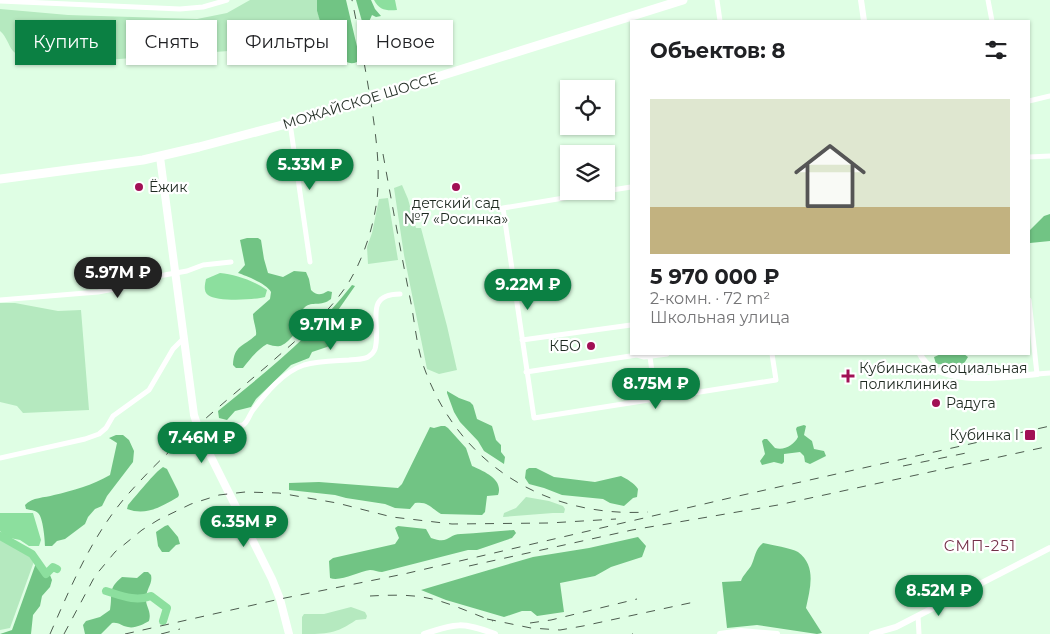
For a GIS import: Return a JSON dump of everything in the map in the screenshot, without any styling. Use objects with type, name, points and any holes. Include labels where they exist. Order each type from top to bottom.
[{"type":"main road","name":"МОЖАЙСКОЕ ШОССЕ","points":[[0,179],[160,157],[290,123],[684,0]]},
{"type":"main road","points":[[160,157],[190,397],[199,432],[272,579],[280,599],[289,634]]},
{"type":"street","points":[[0,1],[180,9],[202,8],[227,0]]},
{"type":"street","points":[[717,0],[720,20]]},
{"type":"street","points":[[988,0],[992,20]]},
{"type":"street","points":[[861,2],[864,20]]},
{"type":"street","points":[[1030,101],[1050,96]]},
{"type":"street","points":[[290,123],[310,262]]},
{"type":"street","points":[[1030,157],[1050,156]]},
{"type":"street","points":[[615,190],[630,187]]},
{"type":"street","points":[[560,199],[503,208],[534,418],[776,380],[772,355]]},
{"type":"street","points":[[0,300],[98,292],[125,287],[153,277],[175,274],[202,265],[231,262]]},
{"type":"street","points":[[199,432],[213,426],[243,425],[266,393],[295,369],[305,365],[366,358],[374,351],[376,346],[375,322],[378,303],[385,295],[400,294]]},
{"type":"street","points":[[1030,309],[1037,374]]},
{"type":"street","points":[[522,340],[630,325]]},
{"type":"street","points":[[0,458],[85,439],[99,434],[106,428],[114,416],[149,390],[173,349],[182,340]]},
{"type":"street","points":[[526,372],[630,355]]},
{"type":"street","points":[[641,355],[650,357],[661,355]]},
{"type":"street","points":[[921,355],[928,366],[944,374],[980,378],[1050,373]]},
{"type":"street","points":[[650,357],[656,400]]},
{"type":"street","points":[[872,634],[896,627],[1050,548]]},
{"type":"street","points":[[918,616],[919,634]]},
{"type":"street","points":[[424,634],[447,626],[460,624],[496,634]]},
{"type":"street","points":[[720,634],[741,631],[777,634]]},
{"type":"shaded area","points":[[250,0],[317,0],[317,11],[320,20],[227,20],[227,51],[217,52],[217,20],[126,20],[126,59],[116,59],[116,20],[15,20],[15,52],[0,31],[0,9],[68,15],[197,19],[227,13]]},
{"type":"shaded area","points":[[317,0],[346,0],[357,47],[357,62],[347,62],[347,20],[320,20]]},
{"type":"shaded area","points":[[356,0],[371,0],[381,16],[376,17],[372,15],[370,20],[362,20]]},
{"type":"shaded area","points":[[374,0],[395,0],[397,10],[383,9]]},
{"type":"shaded area","points":[[402,185],[416,228],[421,228],[457,370],[439,374],[427,369],[404,255],[394,188]]},
{"type":"shaded area","points":[[388,198],[398,260],[368,264],[367,247],[379,199]]},
{"type":"shaded area","points":[[1050,214],[1050,241],[1030,243],[1030,230],[1044,216]]},
{"type":"shaded area","points":[[258,238],[261,240],[268,273],[283,277],[294,271],[306,272],[313,292],[319,294],[328,291],[332,292],[331,299],[305,307],[300,314],[296,331],[283,345],[273,346],[267,344],[243,368],[236,368],[233,365],[237,350],[256,335],[253,314],[270,299],[271,292],[261,283],[238,273],[245,265],[240,240]]},
{"type":"shaded area","points":[[220,273],[238,276],[256,284],[267,290],[265,297],[227,300],[208,295],[205,289],[206,279]]},
{"type":"shaded area","points":[[352,285],[355,286],[334,316],[333,343],[312,352],[309,358],[291,365],[256,399],[251,407],[235,411],[227,420],[219,418],[218,411],[306,336]]},
{"type":"shaded area","points":[[0,303],[15,303],[58,311],[81,310],[89,410],[23,413],[17,406],[0,402]]},
{"type":"shaded area","points":[[939,355],[965,355],[968,357],[963,365],[936,364],[934,357]]},
{"type":"shaded area","points":[[447,391],[470,402],[473,405],[477,419],[492,426],[496,440],[501,445],[501,452],[505,457],[504,464],[484,451],[478,441],[460,422],[454,412]]},
{"type":"shaded area","points":[[441,426],[448,428],[466,448],[472,466],[491,476],[498,484],[498,495],[487,496],[485,512],[482,515],[441,514],[423,503],[415,503],[410,509],[395,508],[385,504],[335,495],[289,490],[289,483],[319,482],[398,488],[402,484],[430,427]]},
{"type":"shaded area","points":[[806,426],[804,435],[812,441],[814,449],[824,451],[826,456],[810,464],[805,462],[804,456],[800,452],[784,454],[784,462],[782,464],[774,462],[762,465],[760,461],[765,454],[762,441],[764,439],[767,439],[775,448],[785,448],[791,445],[798,437],[797,427]]},
{"type":"shaded area","points":[[123,435],[129,440],[134,451],[133,462],[107,496],[102,506],[95,509],[85,524],[65,539],[57,541],[52,546],[45,546],[40,515],[35,511],[26,509],[25,505],[35,499],[82,487],[110,475],[117,443],[109,438]]},
{"type":"shaded area","points":[[163,467],[167,469],[178,491],[178,497],[147,511],[127,509],[140,490]]},
{"type":"shaded area","points":[[536,468],[554,477],[595,482],[621,476],[638,489],[637,497],[624,506],[610,503],[603,499],[562,495],[529,484],[525,478],[526,470]]},
{"type":"shaded area","points":[[526,497],[549,501],[563,506],[565,509],[564,513],[503,517],[504,513],[516,508]]},
{"type":"shaded area","points":[[0,513],[33,513],[41,540],[39,546],[29,546],[20,540],[5,537],[0,531]]},
{"type":"shaded area","points":[[168,525],[178,537],[180,544],[176,545],[169,552],[162,552],[158,546],[156,532]]},
{"type":"shaded area","points":[[398,526],[426,529],[431,538],[437,540],[445,540],[456,534],[514,530],[516,533],[512,538],[477,550],[468,550],[382,572],[370,570],[344,578],[330,578],[329,561],[333,558],[395,544],[399,538],[395,528]]},
{"type":"shaded area","points":[[638,537],[646,546],[642,557],[611,567],[595,576],[560,583],[564,612],[537,616],[531,611],[522,611],[504,617],[446,600],[421,590],[533,557],[589,548]]},
{"type":"shaded area","points":[[0,539],[36,556],[10,628],[0,630]]},
{"type":"shaded area","points":[[763,543],[798,552],[808,564],[811,578],[806,608],[822,633],[817,634],[757,625],[727,628],[722,582],[741,581],[751,566],[758,548]]},
{"type":"shaded area","points":[[36,563],[48,570],[52,580],[50,587],[42,596],[40,606],[33,615],[31,634],[0,634],[12,630]]},
{"type":"shaded area","points":[[144,572],[148,572],[151,575],[146,598],[150,614],[149,621],[133,627],[112,623],[101,634],[85,634],[83,625],[86,621],[100,617],[110,610],[112,588],[117,581],[122,577],[137,578]]},
{"type":"shaded area","points":[[351,607],[365,612],[366,619],[356,620],[343,628],[331,632],[302,634],[302,617],[304,614],[324,614]]},
{"type":"waterway","points":[[0,536],[32,554],[46,574],[53,567],[57,569]]},
{"type":"waterway","points":[[106,591],[134,598],[151,596],[167,608],[163,621]]},
{"type":"railway","points":[[50,634],[75,578],[94,542],[105,524],[130,492],[179,442],[311,327],[341,294],[359,263],[375,211],[378,190],[378,168],[373,116],[352,0]]},
{"type":"railway","points":[[383,154],[422,362],[440,404],[460,433],[484,458],[512,479],[542,495],[575,506],[611,512],[648,512]]},
{"type":"railway","points":[[125,634],[280,599],[404,574],[1050,426]]},
{"type":"railway","points":[[469,566],[632,530],[778,505],[1050,446]]},
{"type":"railway","points":[[903,466],[971,452]]},
{"type":"railway","points":[[64,634],[95,576],[115,552],[142,530],[158,520],[191,504],[219,495],[245,492],[279,493],[337,503],[392,517],[452,524],[549,523],[616,519]]},
{"type":"railway","points":[[370,596],[401,595],[424,597],[493,621]]},
{"type":"railway","points":[[530,623],[551,620],[637,599]]},
{"type":"railway","points":[[487,619],[531,628],[560,630],[699,601]]},
{"type":"railway","points":[[161,634],[180,629]]},
{"type":"place","name":"Ёжик","points":[[139,187]]},
{"type":"place","name":"детский сад №7 «Росинка»","points":[[456,187]]},
{"type":"place","name":"КБО","points":[[591,346]]},
{"type":"place","name":"Кубинская социальная поликлиника","points":[[848,376]]},
{"type":"place","name":"Радуга","points":[[936,403]]},
{"type":"place","name":"Кубинка I","points":[[1030,435]]},
{"type":"district","name":"СМП-251","points":[[980,546]]}]
